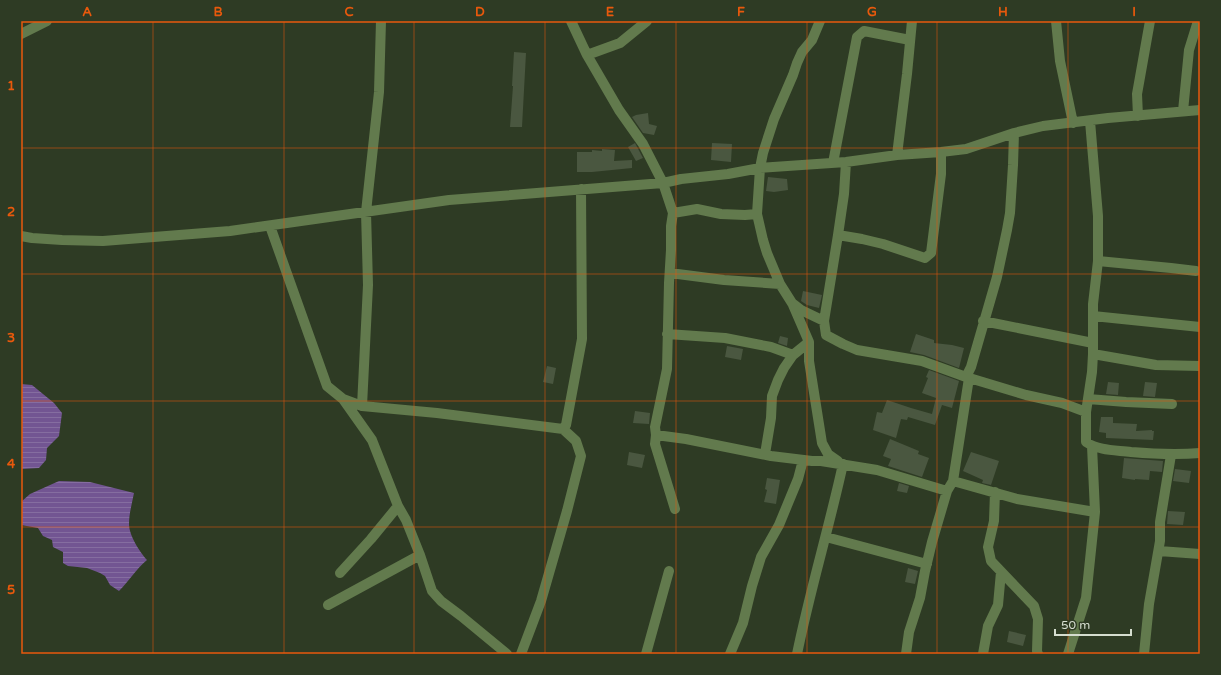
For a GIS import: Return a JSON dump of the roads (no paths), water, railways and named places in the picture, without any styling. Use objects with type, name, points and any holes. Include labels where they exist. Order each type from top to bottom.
[{"type":"street","points":[[21,34],[47,21]]},
{"type":"street","points":[[362,406],[368,284],[366,212],[379,92],[381,21]]},
{"type":"street","points":[[571,21],[586,55],[619,110],[643,144],[663,183],[673,213],[671,226],[672,250],[667,334],[667,369],[655,427],[655,444],[676,509]]},
{"type":"street","points":[[576,31],[581,21]]},
{"type":"street","points":[[586,55],[620,43],[646,21]]},
{"type":"street","points":[[820,21],[812,40],[802,52],[796,63],[793,75],[774,119],[763,153],[760,168],[757,214],[763,240],[780,284],[792,303],[809,342],[810,375],[822,443],[828,454],[843,464]]},
{"type":"street","points":[[896,155],[907,74],[912,21]]},
{"type":"street","points":[[1056,21],[1060,61],[1073,123]]},
{"type":"street","points":[[1138,116],[1137,94],[1150,21]]},
{"type":"street","points":[[1183,112],[1190,50],[1198,21]]},
{"type":"street","points":[[834,163],[857,37],[864,31],[910,40]]},
{"type":"street","points":[[21,236],[62,240],[103,241],[230,231],[449,200],[663,183],[681,178],[728,174],[760,168],[846,162],[896,155],[966,149],[1014,133],[1043,126],[1200,110]]},
{"type":"street","points":[[1090,121],[1098,216],[1098,261],[1093,304],[1092,372],[1086,412],[1086,442],[1092,446],[1108,450],[1171,455],[1200,454]]},
{"type":"street","points":[[906,654],[909,632],[920,598],[932,542],[947,491],[953,481],[968,378],[997,276],[1007,230],[1010,213],[1014,133]]},
{"type":"street","points":[[838,235],[876,243],[925,258],[931,253],[941,174],[941,152]]},
{"type":"street","points":[[846,162],[844,194],[824,321],[826,335],[857,350],[914,359],[968,378],[1026,395],[1062,403],[1086,412]]},
{"type":"street","points":[[563,429],[566,425],[582,339],[581,189]]},
{"type":"street","points":[[673,213],[697,209],[721,214],[757,214]]},
{"type":"street","points":[[270,226],[327,386],[343,399],[372,440],[398,506],[406,520],[420,555],[432,591],[441,601],[506,654]]},
{"type":"street","points":[[1098,261],[1196,271]]},
{"type":"street","points":[[670,273],[724,280],[780,284]]},
{"type":"street","points":[[792,303],[801,310],[824,321]]},
{"type":"street","points":[[1093,316],[1200,327]]},
{"type":"street","points":[[984,321],[1093,344]]},
{"type":"street","points":[[667,334],[725,338],[770,347],[793,355]]},
{"type":"street","points":[[765,454],[771,418],[772,396],[778,380],[793,355],[809,342]]},
{"type":"street","points":[[1092,354],[1156,365],[1200,366]]},
{"type":"street","points":[[343,399],[362,406],[437,413],[563,429],[576,442],[581,456],[567,511],[541,601],[521,654]]},
{"type":"street","points":[[1088,399],[1172,404]]},
{"type":"street","points":[[656,435],[686,439],[765,454],[877,470],[947,491]]},
{"type":"street","points":[[1068,654],[1086,598],[1095,512],[1092,446]]},
{"type":"street","points":[[1144,654],[1149,604],[1159,551],[1160,522],[1171,455]]},
{"type":"street","points":[[730,654],[743,623],[761,557],[779,525],[798,479],[803,460]]},
{"type":"street","points":[[797,654],[805,614],[826,538],[843,464]]},
{"type":"street","points":[[953,481],[1017,499],[1095,512]]},
{"type":"street","points":[[995,492],[994,521],[988,547],[991,561],[1034,606],[1038,619],[1036,653]]},
{"type":"street","points":[[340,574],[398,506]]},
{"type":"street","points":[[826,538],[927,564]]},
{"type":"street","points":[[1159,551],[1200,554]]},
{"type":"street","points":[[328,605],[420,555]]},
{"type":"street","points":[[646,654],[669,570]]},
{"type":"street","points":[[983,654],[988,626],[998,605],[1001,572]]}]
